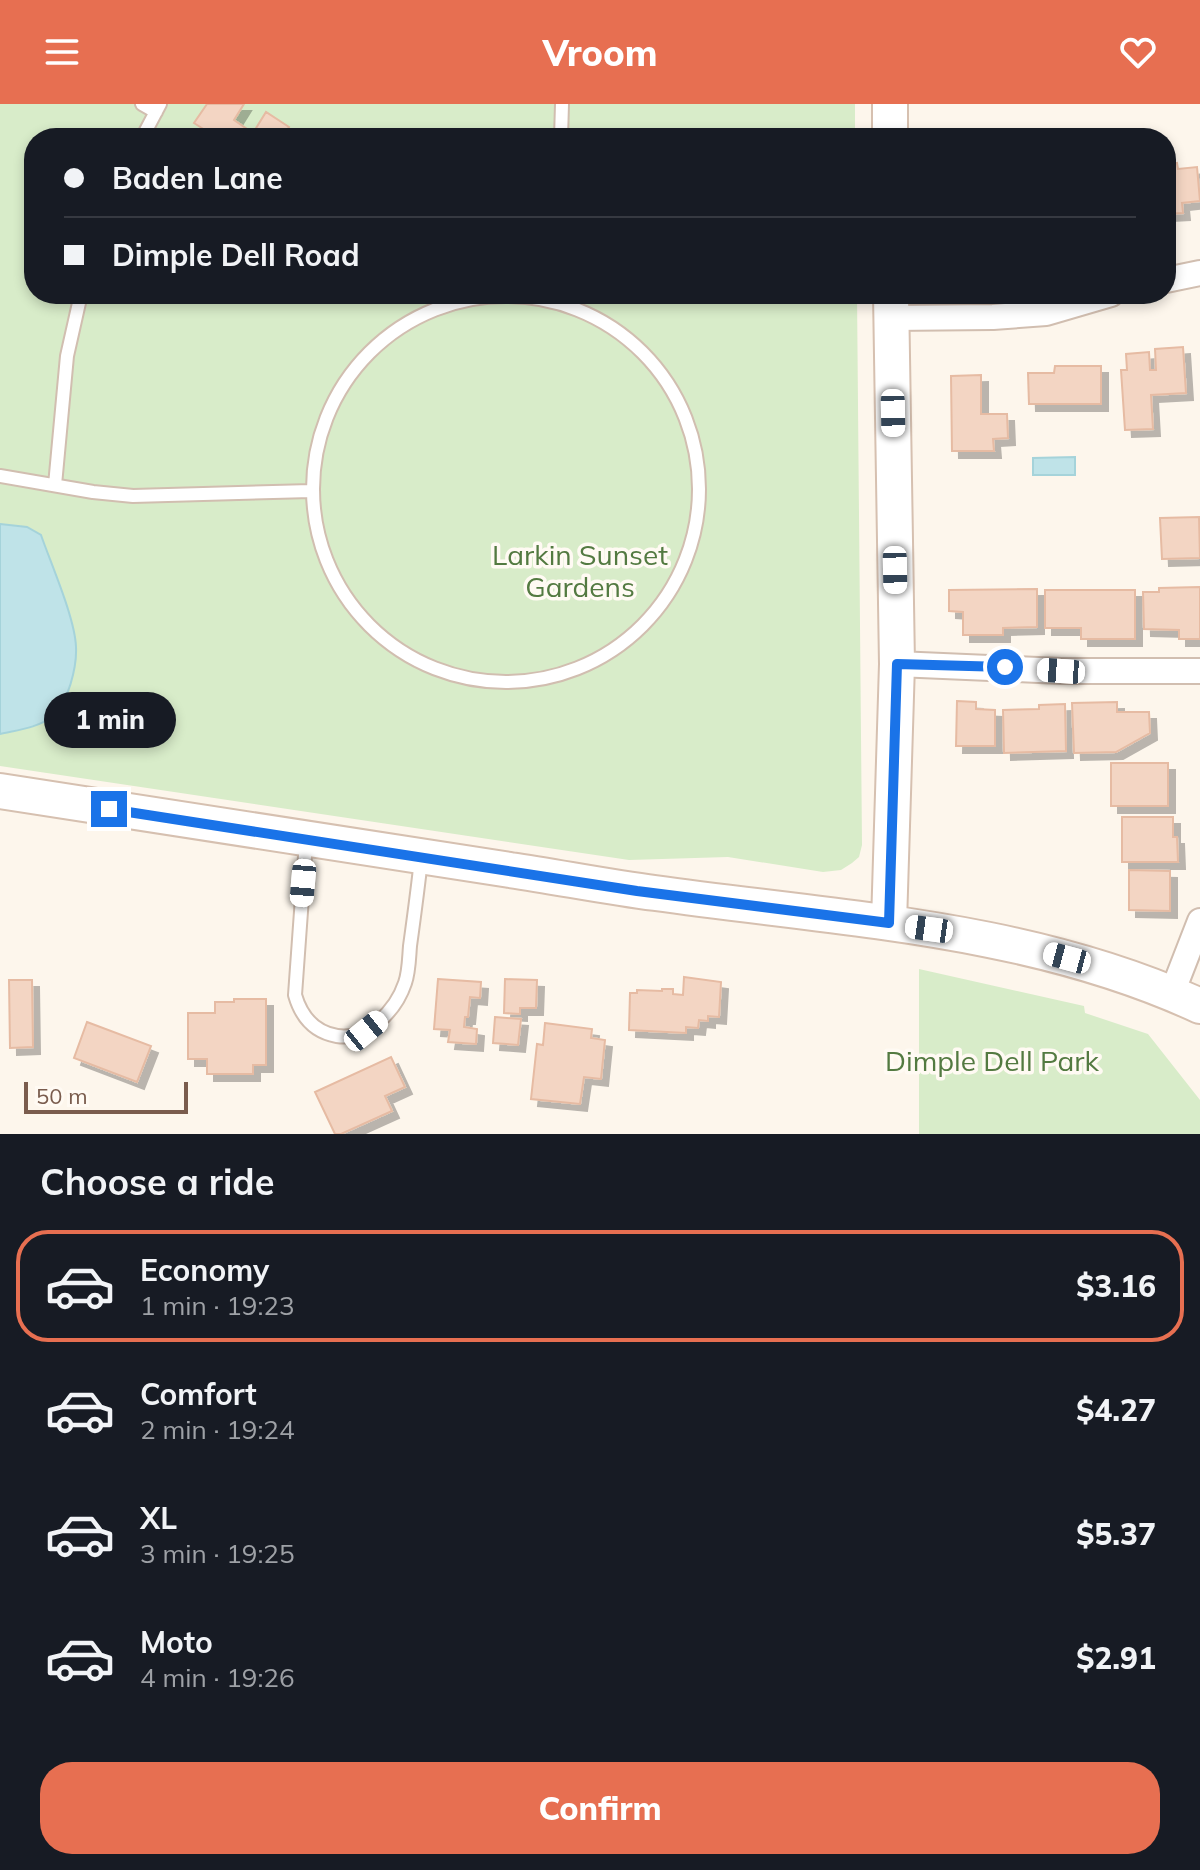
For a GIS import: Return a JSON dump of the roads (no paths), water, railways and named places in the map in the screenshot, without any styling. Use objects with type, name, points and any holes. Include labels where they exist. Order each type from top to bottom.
[{"type":"main road","points":[[890,104],[890,128]]},
{"type":"main road","points":[[889,923],[897,664],[891,306]]},
{"type":"main road","points":[[0,791],[644,892],[889,923],[1012,944],[1094,965],[1186,999]]},
{"type":"street","points":[[1176,278],[1200,273]]},
{"type":"street","points":[[891,306],[993,317],[1046,313],[1077,304]]},
{"type":"street","points":[[897,664],[1074,671],[1200,671]]},
{"type":"street","points":[[1186,999],[1200,921]]},
{"type":"lane","points":[[142,104],[158,108],[147,128]]},
{"type":"lane","points":[[561,128],[562,104]]},
{"type":"lane","points":[[55,485],[67,356],[79,304]]},
{"type":"lane","points":[[446,304],[410,320],[378,344],[354,368],[329,411],[318,448],[311,491],[316,524],[327,561],[342,594],[366,622],[398,652],[442,672],[494,684],[541,680],[579,670],[607,654],[644,626],[665,604],[681,578],[693,539],[700,492],[697,458],[689,425],[669,386],[642,349],[616,329],[585,312],[562,304]]},
{"type":"lane","points":[[0,476],[133,496],[311,491]]},
{"type":"lane","points":[[306,839],[295,995],[300,1010],[317,1029],[329,1035],[345,1037],[366,1031],[392,1007],[406,982],[422,856]]},
{"type":"water","points":[[1075,457],[1075,475],[1033,475],[1033,458]]},
{"type":"water","points":[[0,524],[27,527],[41,535],[67,606],[76,647],[70,684],[63,703],[53,716],[27,728],[0,734]]},
{"type":"park label","name":"Larkin Sunset Gardens","points":[[580,571]]},
{"type":"park label","name":"Dimple Dell Park","points":[[992,1061]]}]
